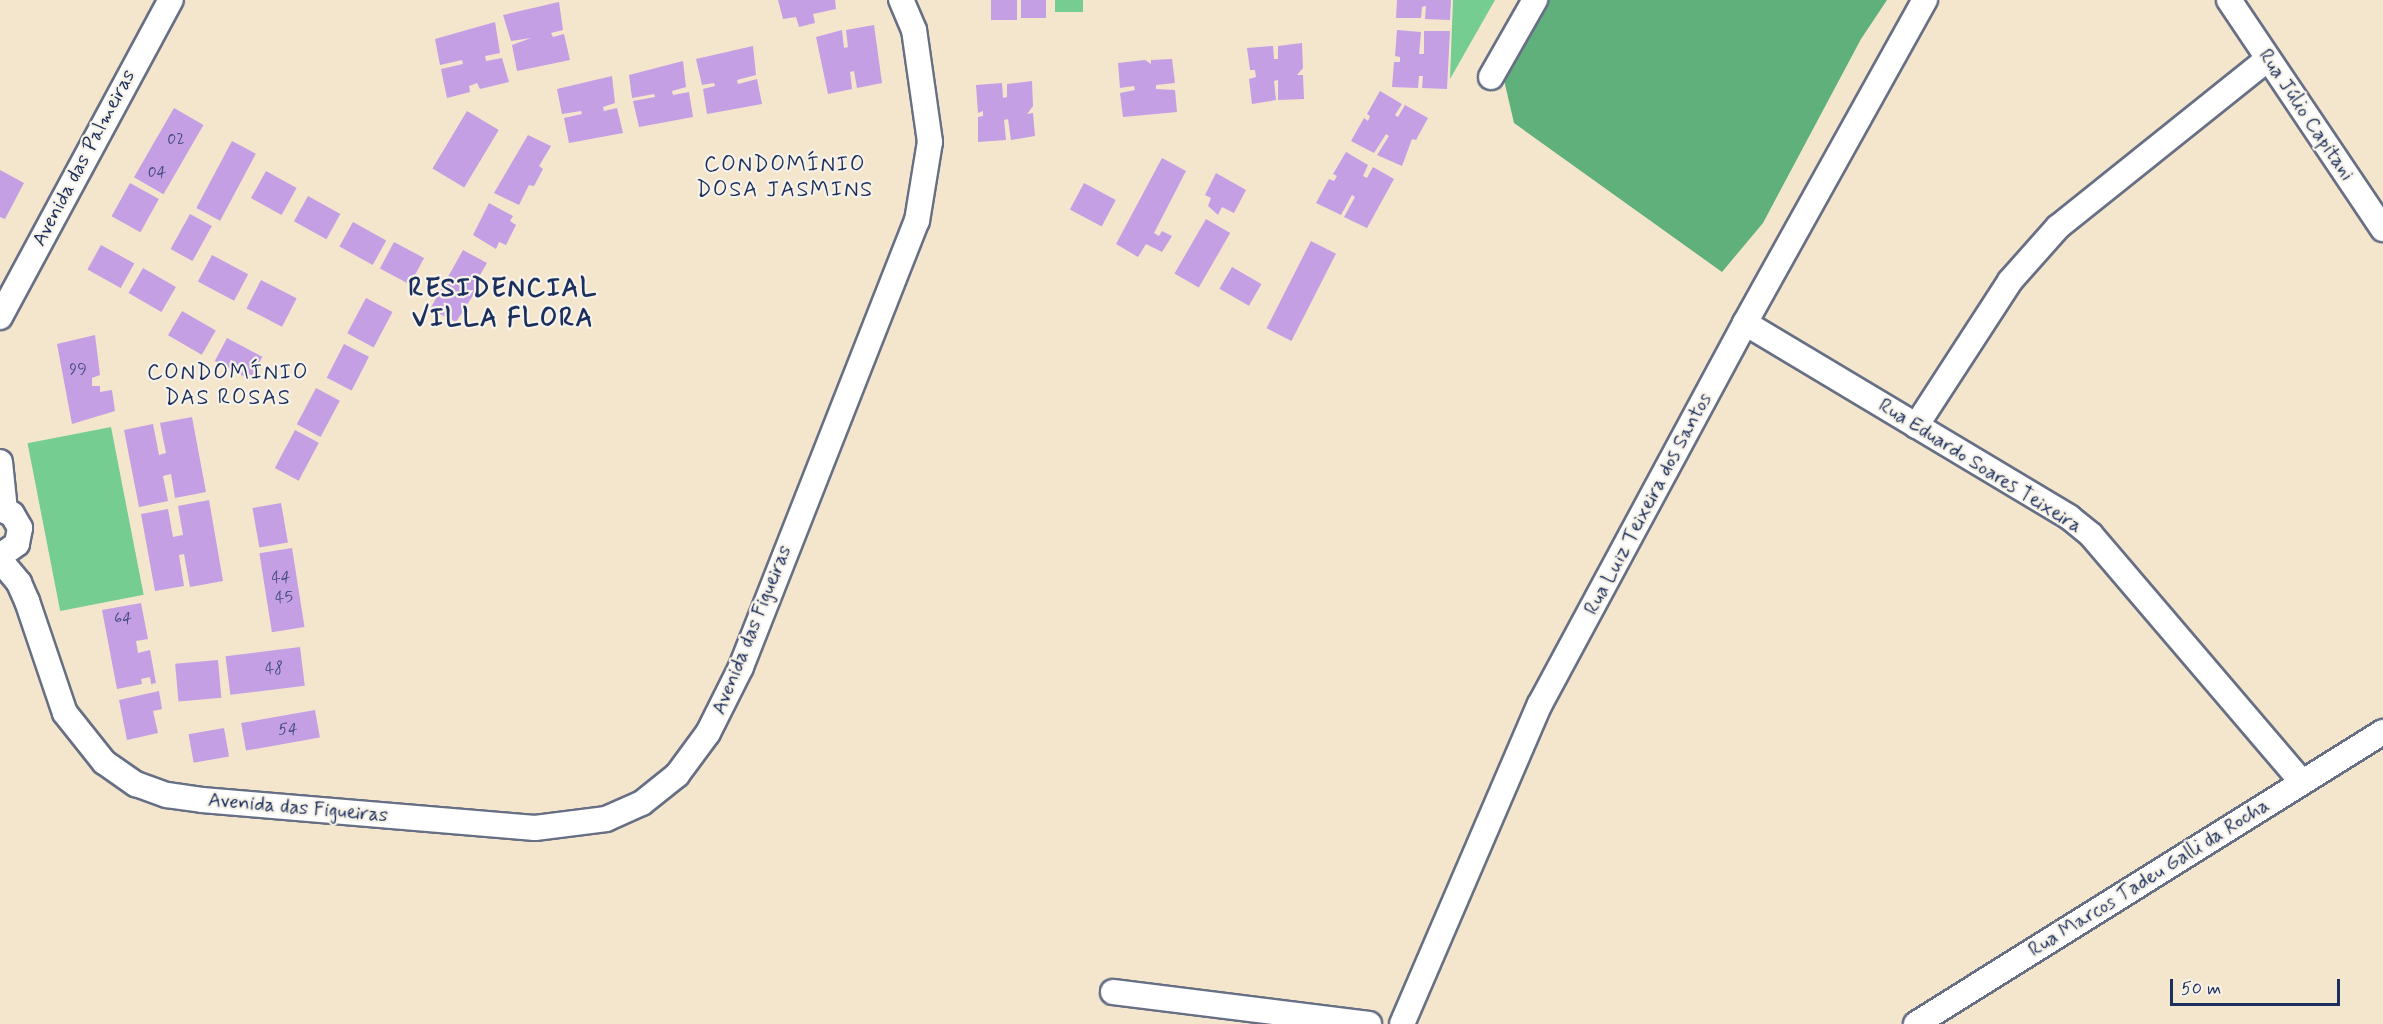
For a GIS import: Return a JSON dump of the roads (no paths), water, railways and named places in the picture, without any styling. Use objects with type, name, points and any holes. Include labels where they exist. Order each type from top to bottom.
[{"type":"street","name":"Avenida das Palmeiras","points":[[0,317],[171,0]]},
{"type":"street","name":"Avenida das Figueiras","points":[[0,558],[19,583],[27,601],[65,713],[104,762],[146,788],[167,795],[202,800],[535,828],[606,819],[642,803],[677,775],[708,733],[741,667],[917,221],[930,142],[927,97],[914,30],[901,0]]},
{"type":"street","points":[[1491,76],[1535,0]]},
{"type":"street","name":"Rua Luiz Teixeira dos Santos","points":[[1402,1024],[1540,704],[1745,323],[1925,0]]},
{"type":"street","name":"Rua Júlio Capitani","points":[[2229,0],[2383,229]]},
{"type":"street","points":[[1916,426],[2010,281],[2058,227],[2268,59]]},
{"type":"street","name":"Rua Eduardo Soares Teixeira","points":[[1745,323],[2069,517],[2091,535],[2302,782]]},
{"type":"street","points":[[0,462],[3,509],[17,520],[20,536],[12,551],[0,558]]},
{"type":"street","name":"Rua Marcos Tadeu Galli da Rocha","points":[[1916,1024],[2383,732]]},
{"type":"street","points":[[1113,992],[1369,1024]]},
{"type":"district","name":"CONDOMÍNIO DOSA JASMINS","points":[[785,178]]},
{"type":"district","name":"RESIDENCIAL VILLA FLORA","points":[[503,305]]},
{"type":"district","name":"CONDOMÍNIO DAS ROSAS","points":[[228,386]]}]
